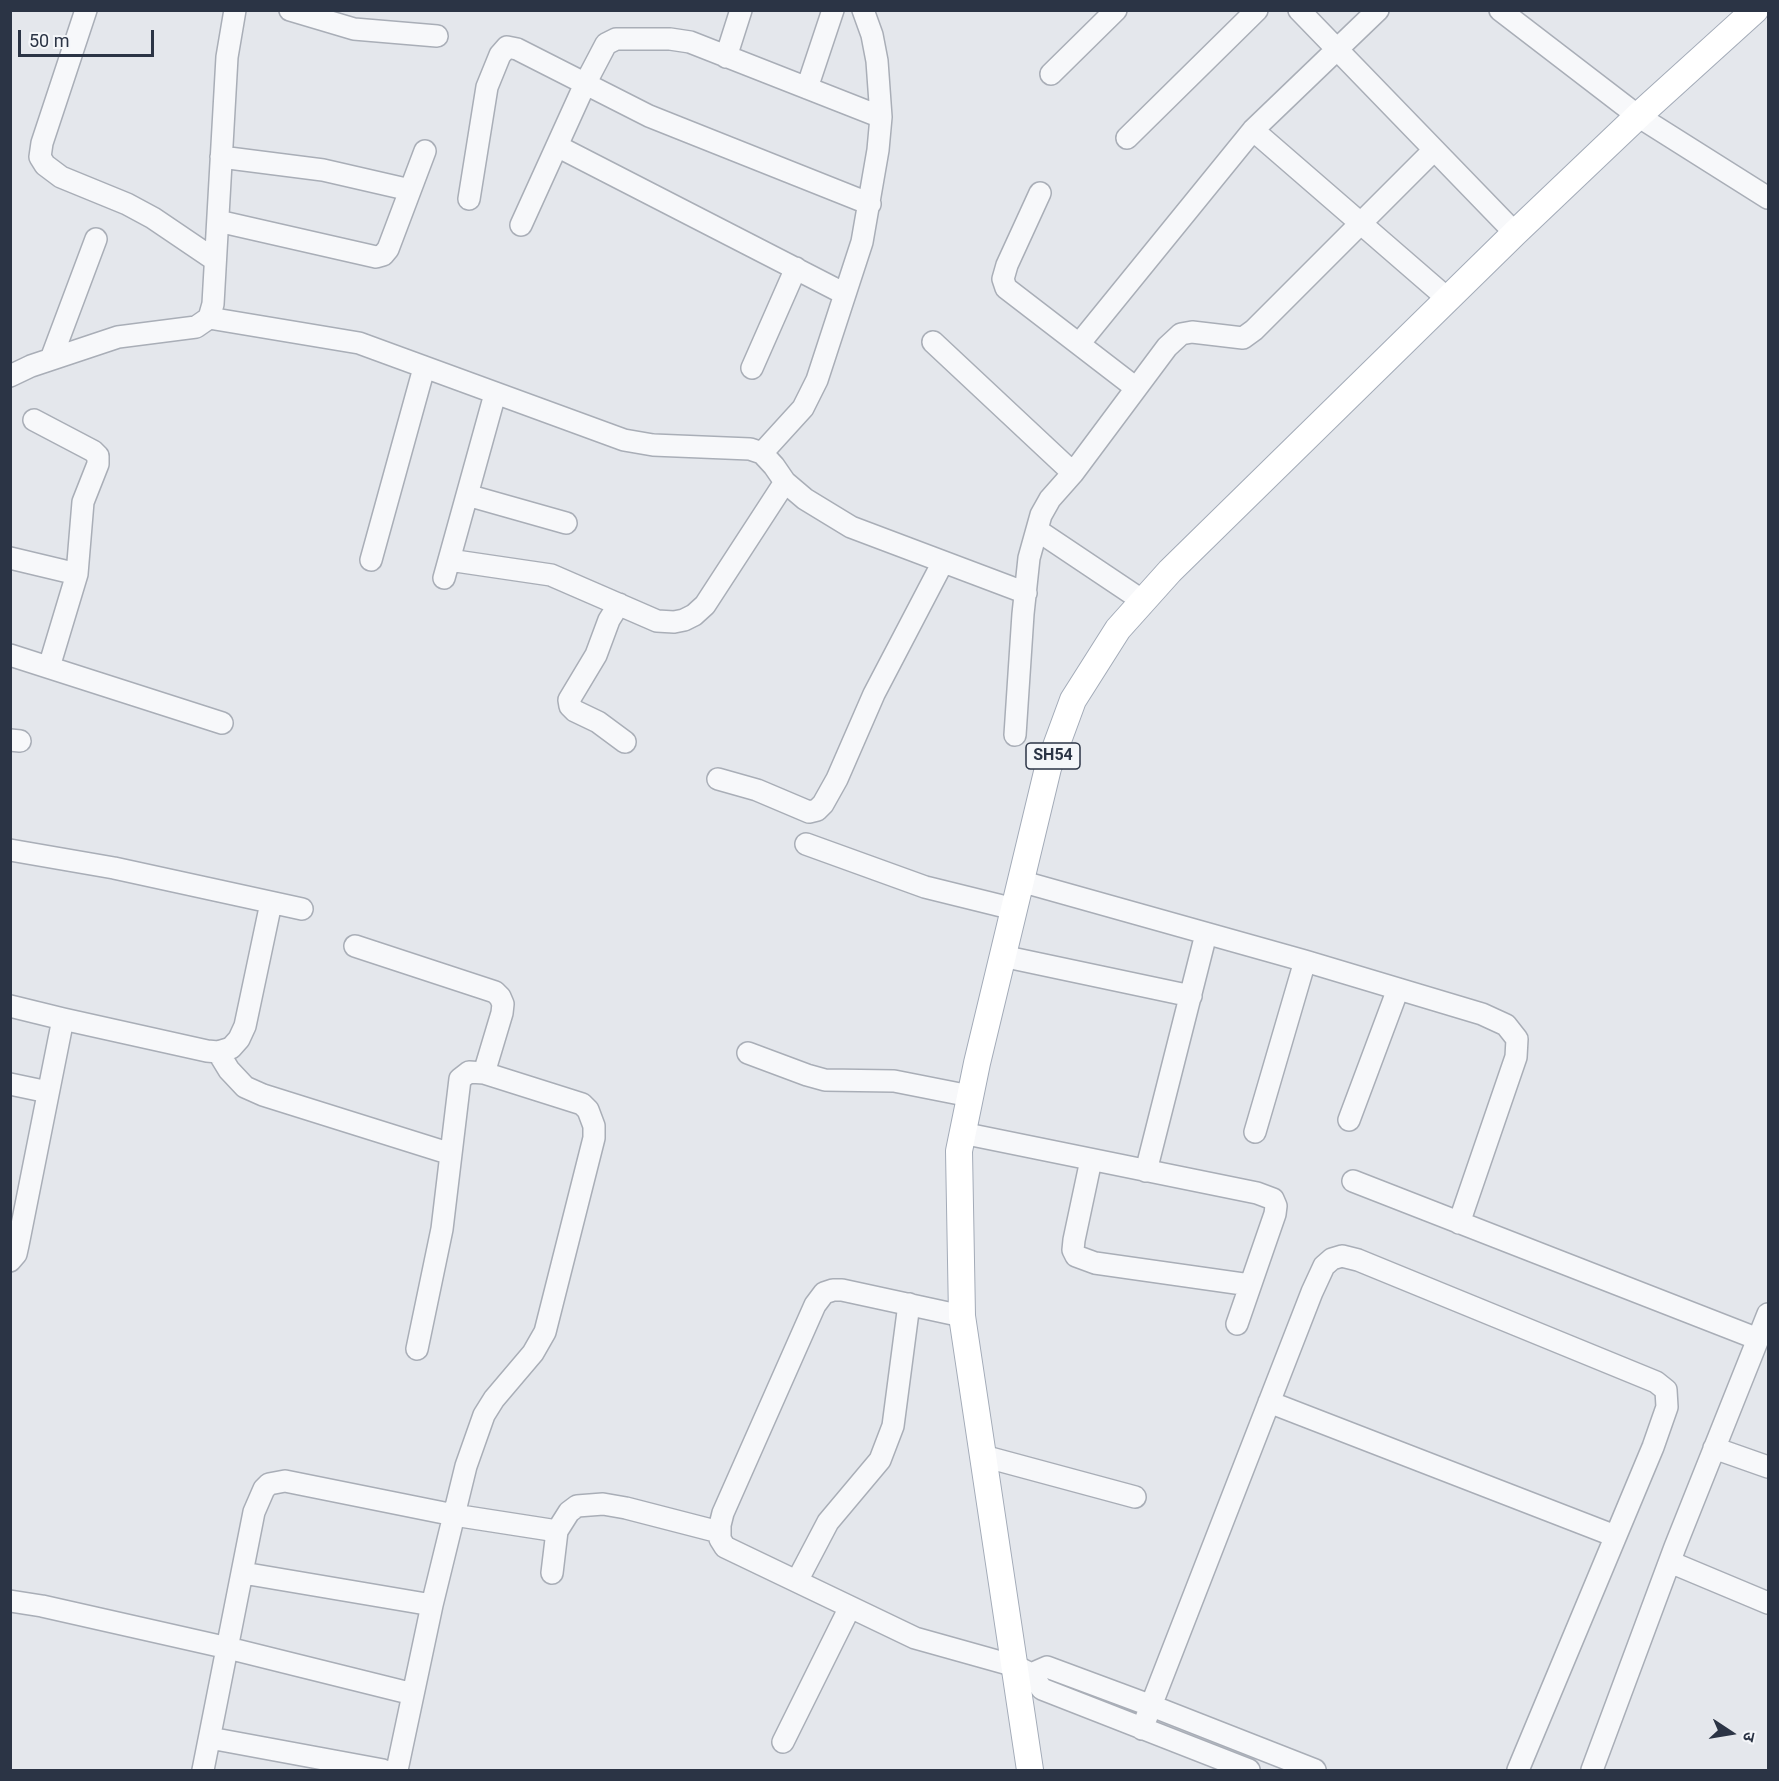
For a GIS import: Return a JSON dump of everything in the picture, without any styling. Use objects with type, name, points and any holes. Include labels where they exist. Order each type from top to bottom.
[{"type":"main road","name":"SH54","points":[[1030,1770],[1023,1670],[983,1456],[962,1316],[959,1151],[1002,956],[1048,768],[1073,700],[1118,629],[1170,571],[1515,233],[1638,116],[1755,10]]},
{"type":"street","points":[[86,10],[42,143],[40,157],[45,165],[62,177],[128,204],[215,260]]},
{"type":"street","points":[[10,376],[31,366],[118,337],[196,327],[209,318],[213,304],[226,57],[235,10]]},
{"type":"street","points":[[290,10],[354,29],[437,36]]},
{"type":"street","points":[[726,57],[741,10]]},
{"type":"street","points":[[807,88],[833,10]]},
{"type":"street","points":[[762,453],[803,408],[817,380],[862,242],[870,204],[881,117],[877,62],[872,35],[863,10]]},
{"type":"street","points":[[1050,74],[1116,10]]},
{"type":"street","points":[[1127,138],[1257,10]]},
{"type":"street","points":[[1299,10],[1515,233]]},
{"type":"street","points":[[1079,344],[1253,130],[1378,10]]},
{"type":"street","points":[[1500,10],[1638,116],[1768,198]]},
{"type":"street","points":[[520,225],[585,84],[606,44],[616,39],[670,39],[690,42],[881,117]]},
{"type":"street","points":[[469,199],[487,87],[500,55],[507,47],[649,116],[870,204]]},
{"type":"street","points":[[1253,130],[1448,299]]},
{"type":"street","points":[[557,146],[845,294]]},
{"type":"street","points":[[1016,735],[1029,558],[1041,515],[1050,499],[1073,473],[1167,347],[1181,334],[1192,332],[1243,338],[1254,330],[1434,150]]},
{"type":"street","points":[[218,221],[376,257],[383,255],[388,249],[425,151]]},
{"type":"street","points":[[221,157],[323,170],[410,190]]},
{"type":"street","points":[[1040,193],[1003,279],[1006,288],[1136,388]]},
{"type":"street","points":[[51,359],[96,239]]},
{"type":"street","points":[[752,368],[796,268]]},
{"type":"street","points":[[209,318],[255,328],[359,344],[624,440],[653,445],[750,448],[762,453],[785,482],[805,499],[851,527],[1026,593]]},
{"type":"street","points":[[933,342],[1073,473]]},
{"type":"street","points":[[371,560],[424,368]]},
{"type":"street","points":[[495,394],[446,569],[551,575],[657,621],[684,620],[705,605],[785,482]]},
{"type":"street","points":[[34,420],[93,451],[98,456],[98,465],[83,502],[77,574],[49,667]]},
{"type":"street","points":[[467,495],[566,523]]},
{"type":"street","points":[[1037,530],[1143,601]]},
{"type":"street","points":[[10,558],[77,574]]},
{"type":"street","points":[[718,779],[757,790],[809,812],[817,810],[837,780],[874,694],[943,562]]},
{"type":"street","points":[[619,604],[609,621],[596,656],[569,700],[570,706],[575,711],[598,722],[625,742]]},
{"type":"street","points":[[10,655],[222,723]]},
{"type":"street","points":[[806,844],[925,887],[1014,909]]},
{"type":"street","points":[[10,850],[114,868],[302,909]]},
{"type":"street","points":[[1020,881],[1305,961],[1482,1014],[1506,1025],[1517,1039],[1516,1057],[1459,1223]]},
{"type":"street","points":[[10,1006],[218,1052],[231,1048],[239,1040],[244,1026],[271,903]]},
{"type":"street","points":[[1146,1171],[1206,934]]},
{"type":"street","points":[[355,946],[495,992],[503,1004],[502,1013],[484,1073]]},
{"type":"street","points":[[1002,956],[1191,996]]},
{"type":"street","points":[[1255,1132],[1305,961]]},
{"type":"street","points":[[1349,1120],[1398,989]]},
{"type":"street","points":[[10,1261],[16,1254],[18,1245],[63,1019]]},
{"type":"street","points":[[218,1052],[229,1070],[245,1087],[263,1095],[451,1154]]},
{"type":"street","points":[[748,1053],[825,1080],[894,1081],[970,1096]]},
{"type":"street","points":[[397,1770],[432,1605],[466,1466],[484,1415],[494,1399],[533,1353],[545,1332],[594,1138],[594,1126],[588,1110],[582,1104],[484,1073],[469,1072],[460,1079],[442,1229],[417,1349]]},
{"type":"street","points":[[10,1084],[48,1092]]},
{"type":"street","points":[[962,1133],[1257,1193],[1273,1199],[1276,1206],[1275,1214],[1237,1324]]},
{"type":"street","points":[[1091,1160],[1074,1240],[1073,1250],[1076,1256],[1095,1263],[1250,1285]]},
{"type":"street","points":[[1353,1181],[1758,1339]]},
{"type":"street","points":[[1142,1729],[1312,1292],[1324,1266],[1332,1259],[1342,1256],[1358,1260],[1662,1386],[1666,1390],[1667,1407],[1653,1447],[1518,1770]]},
{"type":"street","points":[[962,1316],[842,1290],[824,1293],[815,1305],[723,1514],[719,1532],[725,1547],[915,1638],[1023,1670],[1047,1667],[1315,1770]]},
{"type":"street","points":[[797,1581],[828,1522],[880,1460],[893,1426],[909,1304]]},
{"type":"street","points":[[1592,1770],[1714,1448],[1768,1314]]},
{"type":"street","points":[[1269,1402],[1615,1536]]},
{"type":"street","points":[[1714,1448],[1768,1467]]},
{"type":"street","points":[[983,1456],[1135,1497]]},
{"type":"street","points":[[203,1770],[259,1499],[264,1489],[276,1481],[302,1484],[454,1515],[557,1531]]},
{"type":"street","points":[[552,1573],[557,1531],[569,1512],[577,1506],[603,1504],[719,1532]]},
{"type":"street","points":[[1670,1562],[1766,1595]]},
{"type":"street","points":[[243,1573],[432,1605]]},
{"type":"street","points":[[10,1601],[42,1606],[228,1648],[413,1694]]},
{"type":"street","points":[[783,1742],[850,1607]]},
{"type":"street","points":[[1023,1670],[1042,1689],[1249,1770]]},
{"type":"street","points":[[210,1738],[383,1770]]}]
